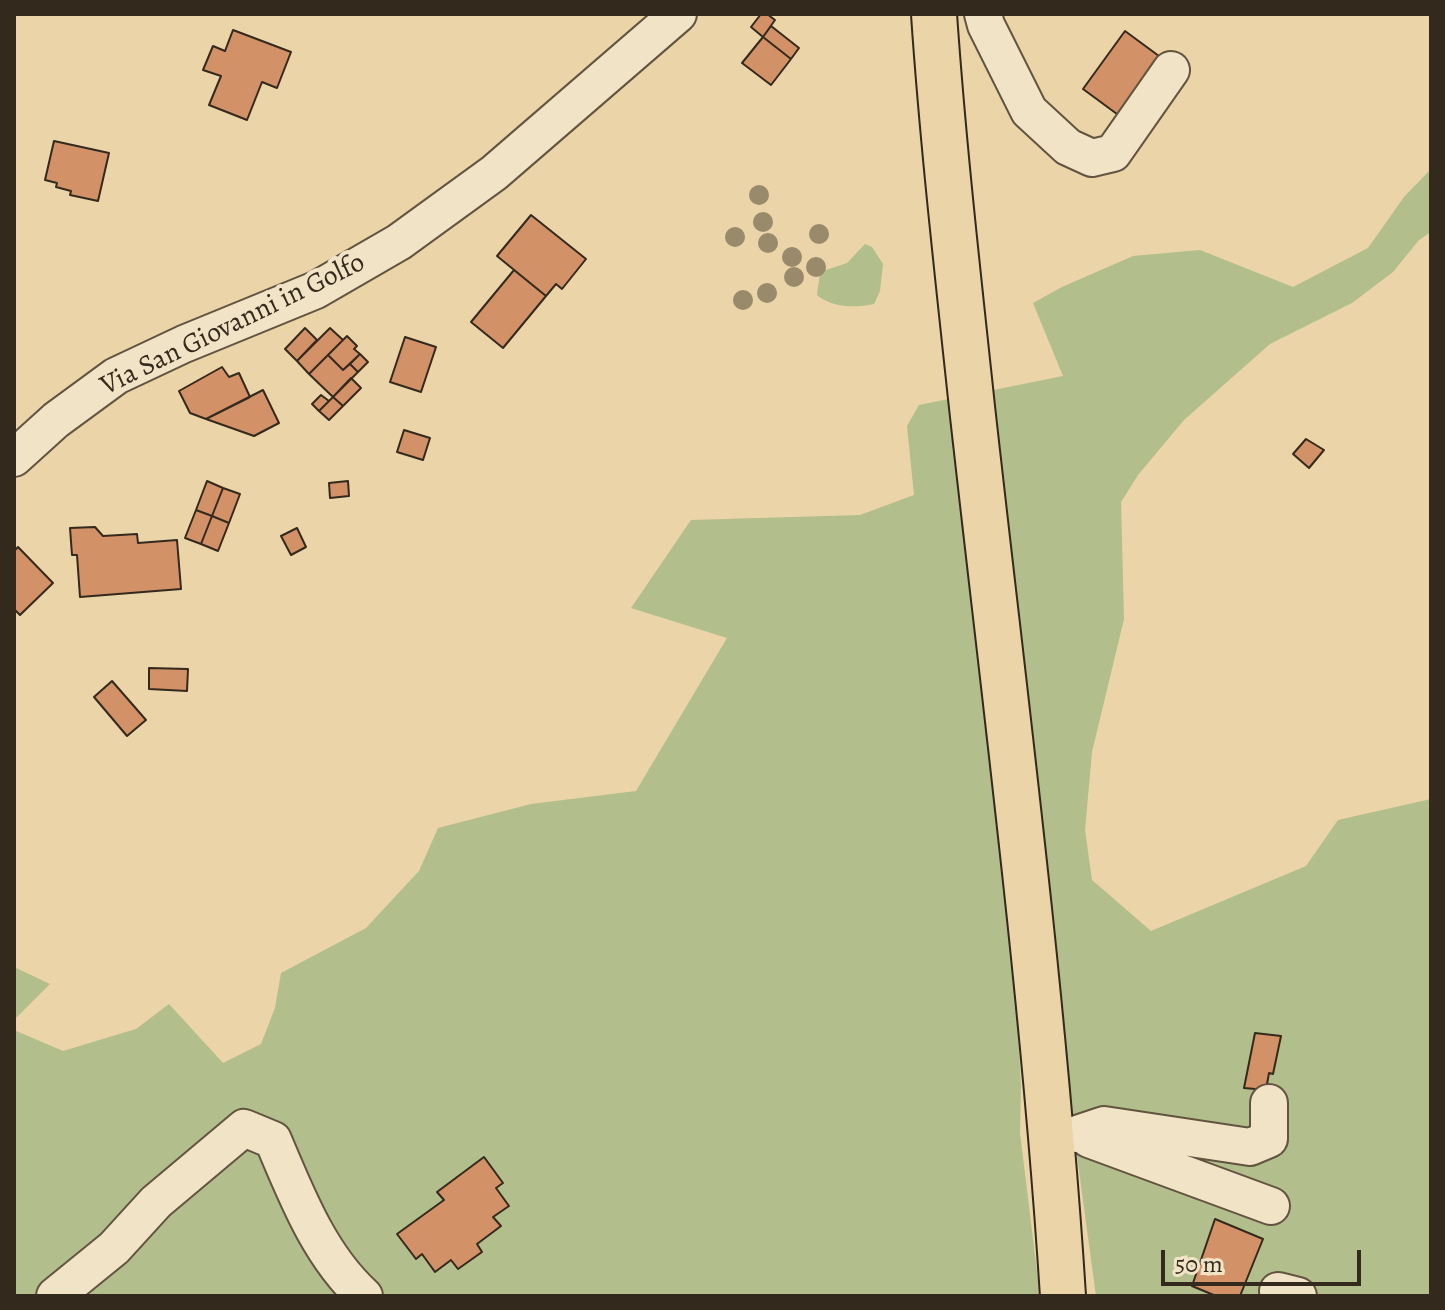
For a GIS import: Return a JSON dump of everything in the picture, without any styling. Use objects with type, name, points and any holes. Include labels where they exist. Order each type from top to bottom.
[{"type":"main road","points":[[934,14],[958,278],[1013,771],[1065,1135],[1063,1296]]},
{"type":"street","name":"Via San Giovanni in Golfo","points":[[14,458],[56,420],[116,376],[184,344],[316,290],[399,242],[494,173],[678,14]]},
{"type":"street","points":[[983,14],[1029,111],[1068,147],[1092,158],[1113,153],[1171,70]]},
{"type":"street","points":[[1065,1135],[1104,1125],[1250,1147],[1269,1139],[1269,1103]]},
{"type":"street","points":[[55,1296],[114,1248],[156,1202],[244,1128],[273,1140],[303,1210],[344,1278],[364,1296]]},
{"type":"street","points":[[1065,1135],[1271,1206]]},
{"type":"green space","points":[[1431,169],[1431,232],[1419,240],[1393,272],[1352,303],[1270,344],[1184,420],[1138,475],[1121,502],[1124,619],[1092,752],[1085,830],[1092,880],[1151,931],[1306,866],[1338,820],[1431,799],[1431,1296],[1096,1296],[1071,1112],[1016,993],[1020,1133],[1040,1296],[14,1296],[14,1030],[63,1051],[136,1029],[169,1004],[223,1063],[261,1044],[275,1008],[281,973],[366,928],[419,871],[438,828],[531,804],[636,791],[727,638],[631,608],[691,520],[860,515],[914,495],[907,426],[919,405],[1063,376],[1033,303],[1133,256],[1200,250],[1293,287],[1368,248],[1404,197]]},
{"type":"green space","points":[[865,244],[872,247],[883,264],[880,291],[874,304],[844,306],[817,295],[820,272],[847,263]]},
{"type":"green space","points":[[14,967],[50,984],[14,1020]]},
{"type":"building","points":[[761,14],[775,20],[763,37],[751,27]]},
{"type":"building","points":[[771,26],[799,48],[791,59],[763,37]]},
{"type":"building","points":[[233,30],[291,52],[277,88],[262,82],[247,120],[209,105],[221,76],[203,70],[213,46],[225,51]]},
{"type":"building","points":[[1125,31],[1163,59],[1121,117],[1083,89]]},
{"type":"building","points":[[763,37],[791,59],[771,85],[742,63]]},
{"type":"building","points":[[54,141],[109,153],[98,201],[70,195],[71,191],[45,180]]},
{"type":"building","points":[[531,215],[586,259],[562,289],[556,284],[546,296],[497,256]]},
{"type":"building","points":[[514,270],[546,296],[503,348],[471,322]]},
{"type":"building","points":[[305,328],[317,340],[297,361],[285,349]]},
{"type":"building","points":[[330,328],[343,340],[309,374],[297,361]]},
{"type":"building","points":[[347,336],[360,354],[343,370],[328,355]]},
{"type":"building","points":[[405,337],[436,347],[421,392],[390,382]]},
{"type":"building","points":[[360,354],[368,362],[358,372],[350,364]]},
{"type":"building","points":[[328,355],[343,370],[350,364],[358,372],[333,397],[309,374]]},
{"type":"building","points":[[222,367],[229,377],[239,373],[250,397],[206,419],[190,413],[179,391]]},
{"type":"building","points":[[351,378],[361,388],[343,406],[333,397]]},
{"type":"building","points":[[263,390],[279,423],[254,436],[206,419]]},
{"type":"building","points":[[321,395],[329,401],[319,411],[312,404]]},
{"type":"building","points":[[333,397],[343,406],[329,420],[319,411]]},
{"type":"building","points":[[404,430],[430,438],[423,460],[397,452]]},
{"type":"building","points":[[1306,439],[1324,450],[1309,468],[1293,454]]},
{"type":"building","points":[[207,481],[223,488],[212,516],[196,510]]},
{"type":"building","points":[[348,481],[349,496],[330,498],[329,483]]},
{"type":"building","points":[[223,488],[240,494],[229,523],[212,516]]},
{"type":"building","points":[[196,510],[212,516],[201,544],[185,538]]},
{"type":"building","points":[[212,516],[229,523],[218,551],[201,544]]},
{"type":"building","points":[[95,527],[103,536],[137,534],[138,543],[177,540],[181,589],[80,597],[77,555],[72,555],[70,528]]},
{"type":"building","points":[[297,528],[306,547],[291,555],[281,536]]},
{"type":"building","points":[[18,547],[53,583],[20,615],[14,609],[14,551]]},
{"type":"building","points":[[149,668],[188,669],[187,691],[149,689]]},
{"type":"building","points":[[112,681],[146,720],[127,736],[94,697]]},
{"type":"building","points":[[1255,1033],[1281,1036],[1273,1074],[1269,1073],[1266,1090],[1244,1088]]},
{"type":"building","points":[[484,1157],[503,1183],[496,1188],[509,1206],[493,1217],[501,1226],[477,1244],[482,1252],[458,1269],[451,1260],[435,1272],[422,1254],[416,1259],[397,1234],[444,1200],[437,1192]]},
{"type":"building","points":[[1215,1219],[1263,1239],[1240,1296],[1216,1296],[1192,1286]]}]
